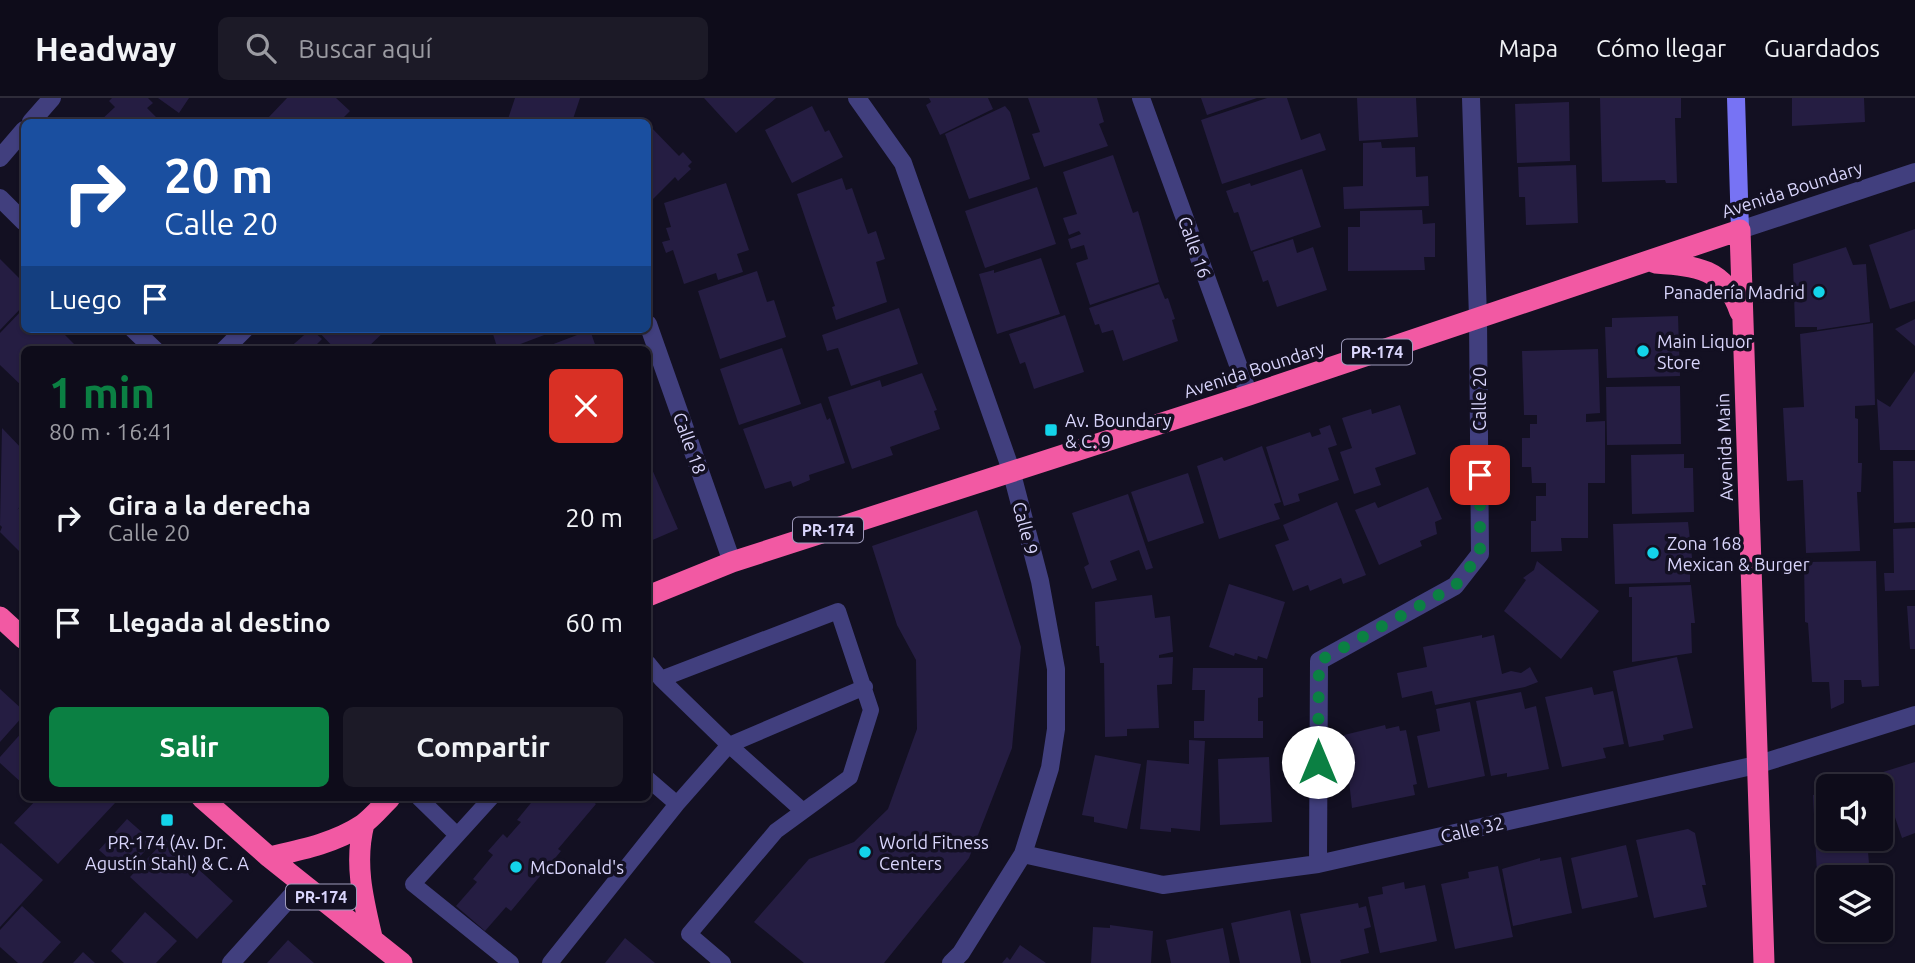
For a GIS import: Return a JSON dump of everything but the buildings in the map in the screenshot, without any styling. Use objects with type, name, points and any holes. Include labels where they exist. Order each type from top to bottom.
[{"type":"highway","name":"Avenida Boundary","points":[[651,595],[732,562],[1249,395],[1740,230]]},
{"type":"highway","name":"Avenida Main","points":[[1740,230],[1764,963]]},
{"type":"highway","points":[[1646,262],[1694,266],[1713,274],[1736,300],[1743,321]]},
{"type":"highway","points":[[0,617],[21,636]]},
{"type":"highway","name":"PR-174","points":[[205,801],[269,857],[402,963]]},
{"type":"highway","points":[[269,857],[334,839],[364,824],[387,801]]},
{"type":"highway","name":"PR-174","points":[[364,824],[359,842],[359,871],[372,937]]},
{"type":"street","points":[[34,119],[52,98]]},
{"type":"street","name":"Calle 9","points":[[857,98],[902,163],[1012,470],[1041,581],[1056,669],[1056,729],[1050,768],[1023,854],[961,953],[951,963]]},
{"type":"street","name":"Calle 16","points":[[1141,98],[1249,395]]},
{"type":"street","name":"Calle 20","points":[[1318,864],[1319,661],[1455,586],[1480,554],[1478,318],[1471,98]]},
{"type":"street","name":"Avenida Main","points":[[1736,98],[1740,230]]},
{"type":"street","points":[[0,158],[21,134]]},
{"type":"street","name":"Avenida Boundary","points":[[1740,230],[1915,172]]},
{"type":"street","points":[[0,198],[21,219]]},
{"type":"street","name":"Calle 18","points":[[651,332],[732,562]]},
{"type":"street","points":[[137,333],[151,346]]},
{"type":"street","points":[[228,346],[240,333]]},
{"type":"street","name":"Calle 32","points":[[1023,854],[1163,885],[1318,864],[1756,765],[1915,715]]},
{"type":"street","points":[[231,963],[303,883]]},
{"type":"lane","points":[[661,679],[838,611],[871,710],[850,777],[776,831],[689,934],[723,963]]},
{"type":"lane","points":[[651,667],[729,745],[803,811]]},
{"type":"lane","points":[[550,963],[677,804],[729,745],[865,687]]},
{"type":"lane","points":[[651,782],[677,804]]},
{"type":"lane","points":[[422,801],[457,835]]},
{"type":"lane","points":[[488,801],[413,884],[511,963]]},
{"type":"place","name":"Panadería Madrid","points":[[1819,292]]},
{"type":"place","name":"Main Liquor Store","points":[[1643,351]]},
{"type":"place","name":"Av. Boundary & C. 9","points":[[1051,430]]},
{"type":"place","name":"Zona 168 Mexican & Burger","points":[[1653,553]]},
{"type":"place","name":"PR-174 (Av. Dr. Agustín Stahl) & C. A","points":[[167,820]]},
{"type":"place","name":"World Fitness Centers","points":[[865,852]]},
{"type":"place","name":"McDonald's","points":[[516,867]]},
{"type":"route","points":[[1318,762],[1319,661],[1455,586],[1480,554],[1480,475]]}]
